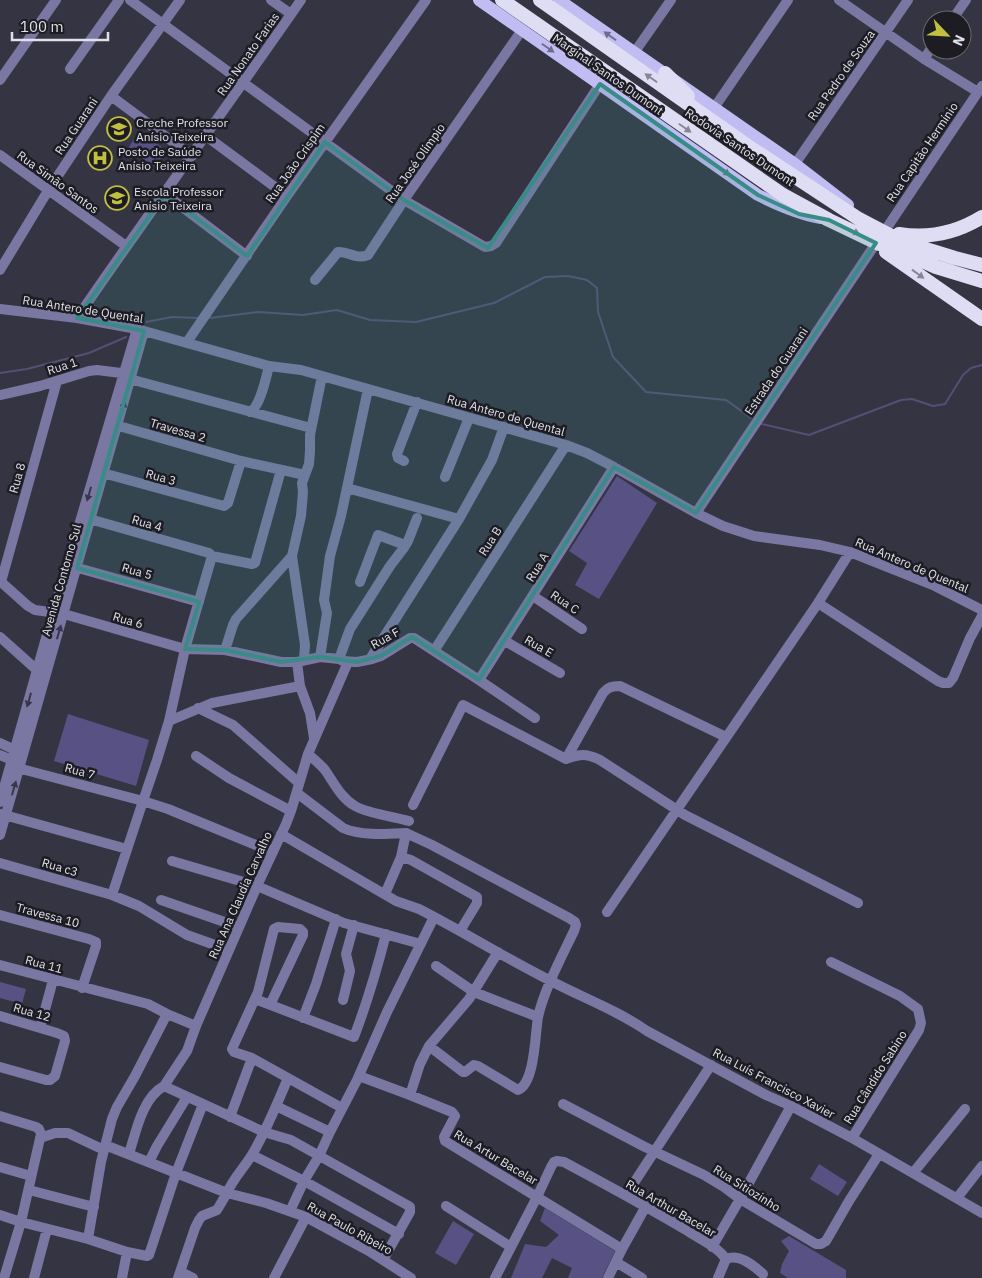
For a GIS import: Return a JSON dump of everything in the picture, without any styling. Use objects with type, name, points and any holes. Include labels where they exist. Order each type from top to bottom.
[{"type":"highway","name":"Rodovia Santos Dumont","points":[[502,0],[766,184],[798,203],[829,220],[882,239],[982,264]]},
{"type":"highway","name":"Rodovia Santos Dumont","points":[[540,0],[748,146],[859,219],[889,246],[936,267],[982,280]]},
{"type":"highway","points":[[665,73],[691,99],[736,132],[748,146]]},
{"type":"highway","points":[[982,217],[963,227],[941,234],[928,236],[897,234],[882,239],[887,252],[982,319]]},
{"type":"main road","name":"Marginal Santos Dumont","points":[[479,0],[758,195],[799,214],[829,220]]},
{"type":"main road","points":[[559,0],[794,164],[848,205],[859,219]]},
{"type":"street","points":[[0,80],[56,0]]},
{"type":"street","points":[[70,69],[119,0]]},
{"type":"street","points":[[130,0],[404,200],[481,246],[488,247],[496,243],[600,84]]},
{"type":"street","name":"Rua Guarani","points":[[0,270],[49,190],[111,96],[180,0]]},
{"type":"street","points":[[272,0],[291,14]]},
{"type":"street","name":"Rua Nonato Farias","points":[[77,318],[301,0]]},
{"type":"street","name":"Rua João Crispim","points":[[187,342],[287,196],[426,0]]},
{"type":"street","points":[[634,53],[671,0]]},
{"type":"street","points":[[714,108],[788,0]]},
{"type":"street","points":[[839,0],[922,58]]},
{"type":"street","name":"Rua Pedro de Souza","points":[[794,164],[908,0]]},
{"type":"street","name":"Rua José Olímpio","points":[[316,280],[338,252],[356,257],[368,255],[522,30]]},
{"type":"street","points":[[926,60],[979,94]]},
{"type":"street","name":"Rua Capitão Hermínio","points":[[882,239],[979,94]]},
{"type":"street","points":[[111,96],[192,156]]},
{"type":"street","points":[[206,136],[287,196]]},
{"type":"street","name":"Rua Simão Santos","points":[[0,155],[126,246]]},
{"type":"street","points":[[165,194],[247,256]]},
{"type":"street","name":"Estrada do Guarani","points":[[696,514],[882,239]]},
{"type":"street","name":"Rua Antero de Quental","points":[[0,309],[77,318],[140,330],[269,366],[301,370],[566,445],[587,453],[696,514],[724,526],[754,536],[850,552],[933,586],[982,610]]},
{"type":"street","name":"Avenida Contorno Sul","points":[[0,802],[72,567],[140,330]]},
{"type":"street","points":[[250,412],[254,411],[259,400],[269,366]]},
{"type":"street","name":"Rua 1","points":[[0,395],[97,370],[128,376],[311,428]]},
{"type":"street","points":[[314,739],[310,713],[300,686],[300,660],[305,645],[292,556],[301,516],[302,483],[309,464],[311,428],[322,376]]},
{"type":"street","name":"Rua 8","points":[[1,581],[57,381]]},
{"type":"street","points":[[320,657],[328,614],[324,600],[330,556],[341,516],[368,389]]},
{"type":"street","points":[[404,462],[398,458],[397,454],[417,402]]},
{"type":"street","points":[[445,477],[469,418]]},
{"type":"street","name":"Travessa 2","points":[[113,425],[241,461],[305,475]]},
{"type":"street","points":[[370,660],[459,519],[492,460],[504,427]]},
{"type":"street","name":"Rua B","points":[[434,651],[566,445]]},
{"type":"street","name":"Rua 3","points":[[100,472],[225,506],[228,503],[241,461]]},
{"type":"street","name":"Rua A","points":[[479,680],[614,467]]},
{"type":"street","name":"Rua 4","points":[[86,518],[209,554],[252,564],[255,562],[281,470]]},
{"type":"street","points":[[347,488],[459,519]]},
{"type":"street","name":"Rua Ana Claudia Carvalho","points":[[129,1154],[145,1108],[156,1092],[164,1086],[187,1051],[196,1026],[291,811],[308,754],[344,661],[350,629],[405,545],[417,518]]},
{"type":"street","points":[[360,582],[378,535],[405,545]]},
{"type":"street","points":[[607,912],[818,603],[850,552]]},
{"type":"street","points":[[112,895],[158,760],[199,602],[209,554]]},
{"type":"street","points":[[225,650],[236,619],[292,556]]},
{"type":"street","name":"Rua 5","points":[[72,567],[199,602]]},
{"type":"street","name":"Rua 6","points":[[1,581],[35,610],[58,613],[186,649],[225,650]]},
{"type":"street","name":"Rua C","points":[[533,596],[582,629]]},
{"type":"street","points":[[818,603],[943,684],[949,683],[953,678],[970,638],[982,616]]},
{"type":"street","name":"Avenida Contorno Sul","points":[[0,835],[14,761],[38,672],[58,613]]},
{"type":"street","points":[[0,637],[38,672]]},
{"type":"street","name":"Rua F","points":[[225,650],[281,662],[320,657],[344,661],[370,660],[381,656],[410,638],[417,640],[535,718]]},
{"type":"street","name":"Rua E","points":[[505,640],[560,673]]},
{"type":"street","points":[[169,721],[212,703],[300,686]]},
{"type":"street","points":[[566,759],[603,693],[611,686],[620,686],[726,738]]},
{"type":"street","points":[[413,805],[463,706],[566,759],[577,755],[595,757],[686,815],[858,903]]},
{"type":"street","points":[[198,708],[233,725],[340,826],[348,830],[366,833],[406,833],[575,922],[574,931],[551,981],[538,1017],[532,1064],[522,1088],[519,1090],[480,1066],[474,1065],[465,1072],[462,1071],[429,1046]]},
{"type":"street","points":[[0,743],[14,761]]},
{"type":"street","points":[[308,754],[322,766],[350,803],[364,810],[408,821]]},
{"type":"street","points":[[0,755],[14,761]]},
{"type":"street","points":[[196,756],[229,778],[291,811]]},
{"type":"street","name":"Rua 7","points":[[14,761],[168,809],[273,852]]},
{"type":"street","points":[[3,814],[127,849]]},
{"type":"street","points":[[385,894],[401,857],[406,833]]},
{"type":"street","name":"Rua Luís Francisco Xavier","points":[[281,834],[396,902],[420,909],[551,981],[608,1008],[766,1095],[852,1138],[982,1213]]},
{"type":"street","points":[[401,857],[411,860],[478,897],[477,903],[460,931]]},
{"type":"street","points":[[172,862],[257,886],[336,919],[421,944]]},
{"type":"street","name":"Rua c3","points":[[0,863],[112,895],[139,906],[187,935],[229,950]]},
{"type":"street","points":[[793,882],[798,872]]},
{"type":"street","points":[[161,900],[239,927]]},
{"type":"street","name":"Travessa 10","points":[[0,915],[96,942],[82,988]]},
{"type":"street","points":[[290,1211],[304,1181],[320,1156],[330,1132],[359,1076],[387,1012],[434,917]]},
{"type":"street","points":[[303,1018],[316,984],[336,919]]},
{"type":"street","points":[[343,1000],[350,971],[346,954],[354,925]]},
{"type":"street","points":[[270,1005],[303,935],[303,932],[300,930],[274,928],[258,992],[232,1049],[234,1052],[252,1058],[276,1070],[342,1108]]},
{"type":"street","points":[[255,999],[354,1037],[370,992],[386,934]]},
{"type":"street","points":[[410,1095],[420,1064],[429,1046],[474,992],[498,952]]},
{"type":"street","name":"Rua Cândido Sabino","points":[[831,962],[900,996],[918,1009],[921,1023],[919,1030],[852,1138]]},
{"type":"street","name":"Rua 11","points":[[0,966],[82,988]]},
{"type":"street","points":[[436,966],[474,992],[538,1017]]},
{"type":"street","points":[[40,1028],[53,980]]},
{"type":"street","points":[[82,988],[148,1004],[196,1026]]},
{"type":"street","points":[[88,1239],[104,1148],[112,1119],[117,1106],[167,1014]]},
{"type":"street","name":"Rua 12","points":[[0,1016],[62,1035],[66,1040],[56,1076],[50,1080],[0,1067]]},
{"type":"street","points":[[230,1117],[252,1058]]},
{"type":"street","points":[[626,1195],[711,1065]]},
{"type":"street","name":"Rua Artur Bacelar","points":[[359,1076],[454,1114],[444,1137],[445,1141],[622,1249]]},
{"type":"street","points":[[193,1278],[180,1275],[199,1220],[202,1216],[217,1210],[232,1184],[252,1156],[288,1078]]},
{"type":"street","points":[[164,1086],[264,1132],[291,1140],[410,1207],[410,1212],[399,1234],[383,1260]]},
{"type":"street","points":[[149,1162],[187,1097]]},
{"type":"street","points":[[0,1215],[88,1239],[127,1252],[149,1255],[176,1174],[203,1104]]},
{"type":"street","name":"Rua Sitiozinho","points":[[563,1104],[704,1175],[740,1199],[816,1244],[822,1244],[826,1241],[878,1154]]},
{"type":"street","points":[[276,1106],[330,1132]]},
{"type":"street","points":[[712,1247],[791,1106]]},
{"type":"street","points":[[913,1173],[965,1109]]},
{"type":"street","points":[[0,1116],[36,1127],[40,1131],[29,1190],[4,1278]]},
{"type":"street","name":"Rua Paulo Ribeiro","points":[[40,1138],[55,1133],[68,1132],[104,1148],[129,1154],[227,1193],[266,1203],[306,1217],[383,1260],[398,1275],[411,1278]]},
{"type":"street","points":[[252,1156],[304,1181],[399,1234]]},
{"type":"street","name":"Rua Arthur Bacelar","points":[[537,1197],[554,1162],[564,1162],[646,1206],[712,1247],[726,1259]]},
{"type":"street","points":[[957,1198],[982,1166]]},
{"type":"street","points":[[0,1167],[31,1176]]},
{"type":"street","points":[[29,1190],[94,1207]]},
{"type":"street","points":[[496,1278],[537,1197]]},
{"type":"street","points":[[446,1206],[511,1247]]},
{"type":"street","points":[[608,1278],[646,1206]]},
{"type":"street","points":[[274,1278],[306,1217]]},
{"type":"street","points":[[34,1278],[47,1229]]},
{"type":"street","points":[[122,1278],[127,1252]]},
{"type":"street","points":[[718,1278],[726,1259],[734,1257],[752,1264],[763,1274]]},
{"type":"street","points":[[616,1262],[642,1278]]},
{"type":"highlighted area","points":[[600,84],[758,195],[799,214],[829,220],[876,243],[696,513],[614,467],[479,680],[412,637],[381,656],[357,662],[320,657],[281,662],[225,650],[185,649],[199,602],[77,568],[144,331],[77,318],[165,194],[247,256],[325,142],[404,200],[488,248]]},
{"type":"shaded area","points":[[140,131],[167,151],[155,167],[128,148]]},
{"type":"shaded area","points":[[617,476],[657,503],[599,599],[575,585],[587,563],[569,551]]},
{"type":"shaded area","points":[[68,714],[149,740],[136,786],[54,761]]},
{"type":"shaded area","points":[[0,982],[26,989],[22,1004],[0,998]]},
{"type":"shaded area","points":[[819,1164],[847,1182],[838,1196],[810,1179]]},
{"type":"shaded area","points":[[545,1208],[615,1251],[602,1278],[568,1278],[572,1268],[552,1258],[542,1278],[511,1278],[525,1244],[546,1247],[559,1235],[540,1221]]},
{"type":"shaded area","points":[[453,1221],[474,1234],[456,1265],[435,1253]]},
{"type":"shaded area","points":[[789,1236],[846,1270],[846,1278],[788,1278],[780,1273],[782,1264],[789,1251],[781,1241]]},
{"type":"waterway","points":[[210,318],[258,312],[303,315],[337,310],[370,320],[416,322],[494,303],[545,277],[568,276],[587,280],[597,288],[598,312],[613,357],[646,392],[726,400],[751,418]]},
{"type":"waterway","points":[[146,322],[172,317],[199,318]]},
{"type":"waterway","points":[[0,373],[27,369],[89,353],[126,337]]},
{"type":"waterway","points":[[762,424],[809,435],[901,400],[912,399],[933,406],[945,404],[963,375],[971,368],[982,365]]},
{"type":"place","name":"Creche Professor Anísio Teixeira","points":[[119,129]]},
{"type":"place","name":"Posto de Saúde Anísio Teixeira","points":[[100,158]]},
{"type":"place","name":"Escola Professor Anísio Teixeira","points":[[117,198]]}]
